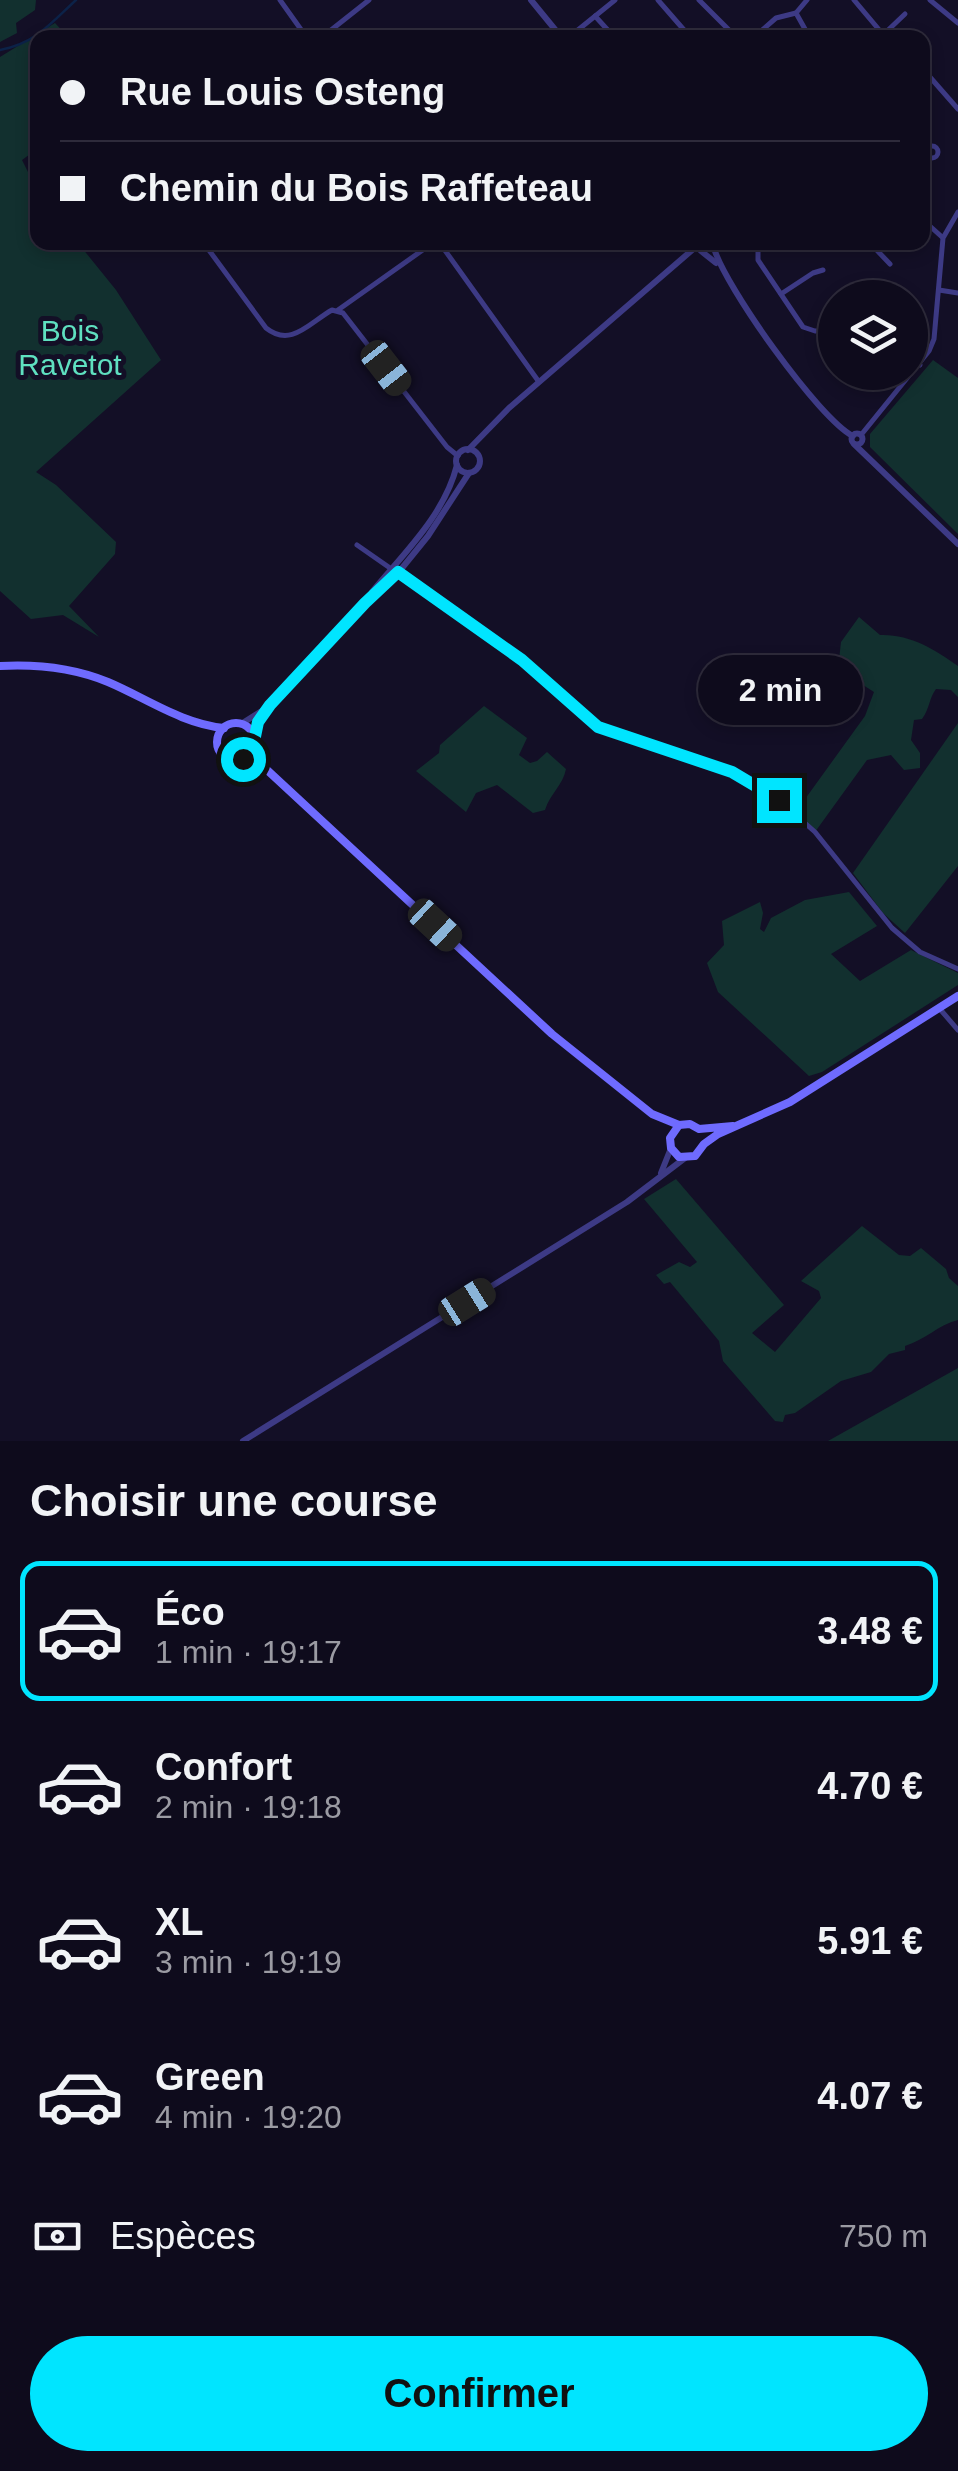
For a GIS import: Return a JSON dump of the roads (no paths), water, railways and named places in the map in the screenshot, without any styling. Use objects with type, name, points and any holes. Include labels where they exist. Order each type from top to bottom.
[{"type":"main road","points":[[0,666],[75,671],[196,723],[224,728],[241,724],[254,736],[254,747],[266,769],[552,1034],[652,1114],[670,1138],[671,1148],[685,1158],[699,1153],[704,1144],[732,1126],[790,1102],[958,996]]},
{"type":"main road","points":[[196,723],[217,742],[225,757],[243,759],[266,769]]},
{"type":"main road","points":[[217,742],[224,728]]},
{"type":"main road","points":[[243,759],[254,747]]},
{"type":"main road","points":[[652,1114],[699,1128],[732,1126]]},
{"type":"main road","points":[[670,1138],[680,1125]]},
{"type":"main road","points":[[699,1128],[704,1144]]},
{"type":"street","points":[[280,0],[301,30]]},
{"type":"street","points":[[332,30],[369,0]]},
{"type":"street","points":[[531,0],[558,30]]},
{"type":"street","points":[[576,30],[615,0]]},
{"type":"street","points":[[658,0],[684,30]]},
{"type":"street","points":[[699,0],[730,30]]},
{"type":"street","points":[[762,30],[776,18],[796,14],[807,0]]},
{"type":"street","points":[[854,0],[880,30]]},
{"type":"street","points":[[930,0],[958,22]]},
{"type":"street","points":[[796,14],[805,30]]},
{"type":"street","points":[[890,30],[904,14]]},
{"type":"street","points":[[594,16],[607,30]]},
{"type":"street","points":[[930,77],[958,109]]},
{"type":"street","points":[[928,350],[934,339],[943,238],[958,212]]},
{"type":"street","points":[[930,226],[943,238]]},
{"type":"street","points":[[209,250],[266,328],[276,335],[293,336],[424,250]]},
{"type":"street","points":[[442,250],[539,382]]},
{"type":"street","points":[[458,456],[490,431],[504,412],[539,382],[700,250]]},
{"type":"street","points":[[707,250],[798,380],[838,426],[858,439],[867,456],[958,544]]},
{"type":"street","points":[[758,250],[758,260],[803,327],[818,332]]},
{"type":"street","points":[[877,250],[890,264]]},
{"type":"street","points":[[780,294],[813,272],[823,270]]},
{"type":"street","points":[[939,290],[958,293]]},
{"type":"street","points":[[338,310],[458,456],[451,485],[395,571]]},
{"type":"street","points":[[858,439],[899,390]]},
{"type":"street","points":[[241,724],[270,705],[428,536],[456,488],[478,468],[490,431]]},
{"type":"street","points":[[468,450],[479,458]]},
{"type":"street","points":[[457,466],[469,473]]},
{"type":"street","points":[[357,545],[522,660],[598,727],[722,768],[779,800],[815,832],[892,928],[920,952],[958,969]]},
{"type":"street","points":[[254,736],[270,705]]},
{"type":"street","points":[[939,1008],[958,1030]]},
{"type":"street","points":[[658,1178],[671,1148]]},
{"type":"street","points":[[243,1441],[631,1200],[685,1158]]},
{"type":"waterway","points":[[43,30],[76,0]]},
{"type":"waterway","points":[[0,50],[30,38]]},
{"type":"park label","name":"Bois Ravetot","points":[[70,348]]}]
